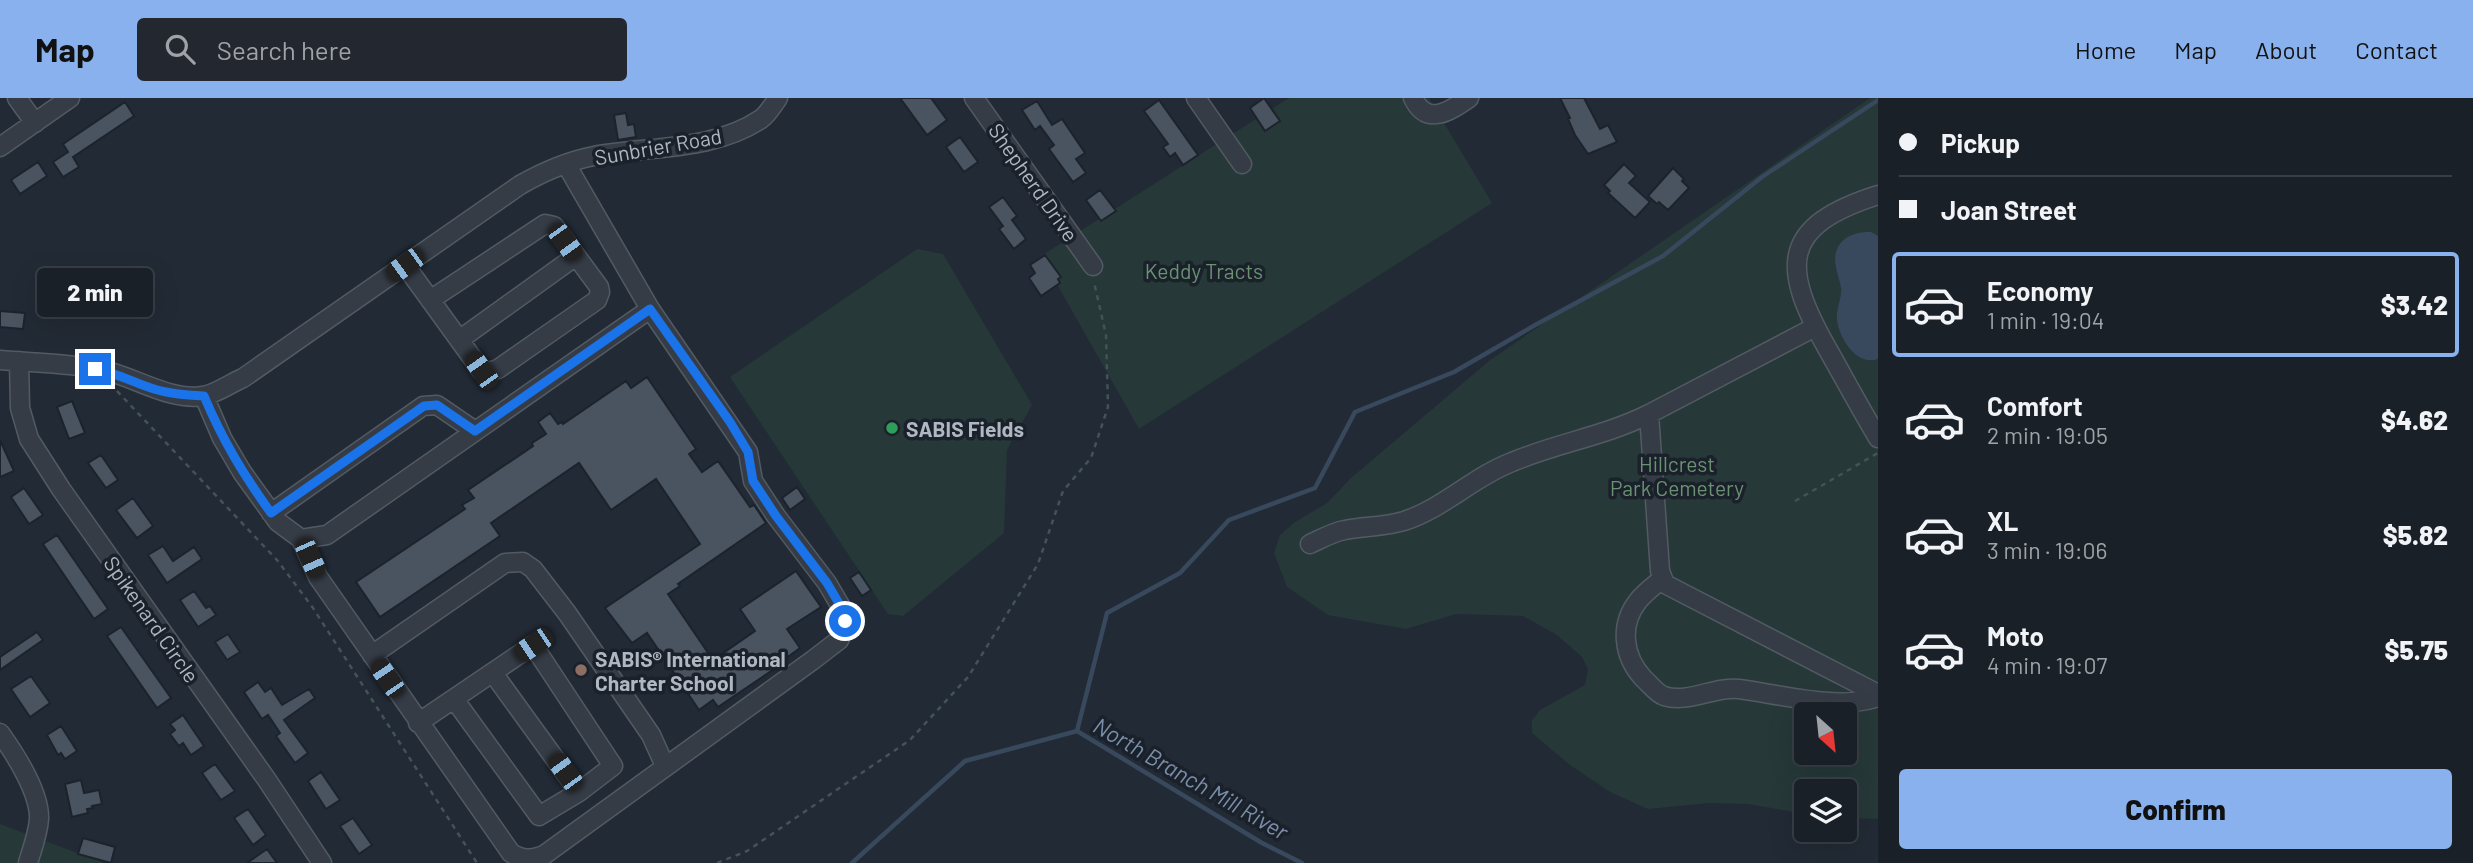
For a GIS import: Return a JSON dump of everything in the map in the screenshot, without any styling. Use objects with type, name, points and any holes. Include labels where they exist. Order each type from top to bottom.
[{"type":"street","points":[[17,98],[35,123]]},
{"type":"street","points":[[0,147],[70,98]]},
{"type":"street","name":"Sunbrier Road","points":[[204,396],[243,378],[520,185],[544,172],[592,156],[695,143],[733,133],[763,117],[778,98]]},
{"type":"street","name":"Shepherd Drive","points":[[974,98],[1093,266]]},
{"type":"street","points":[[1196,98],[1242,164]]},
{"type":"street","points":[[1413,98],[1420,109],[1435,115],[1444,114],[1469,98]]},
{"type":"street","points":[[0,360],[67,364],[107,371],[122,384],[204,396],[222,438],[242,472],[278,522],[301,539],[318,577],[418,723],[511,853],[525,859],[534,859],[544,855],[813,660],[839,640],[844,632],[844,612],[827,583],[753,481],[748,452],[730,422],[650,309],[566,164]]},
{"type":"street","points":[[1878,195],[1836,210],[1811,230],[1798,251],[1795,274],[1815,327],[1878,438]]},
{"type":"street","points":[[405,265],[430,300],[481,370],[491,373],[597,300],[600,292],[554,226],[545,224],[430,300]]},
{"type":"street","points":[[459,340],[576,256]]},
{"type":"street","points":[[301,539],[327,535],[650,309]]},
{"type":"street","points":[[1310,544],[1343,530],[1384,526],[1405,520],[1442,504],[1513,461],[1620,427],[1649,414],[1815,327]]},
{"type":"street","name":"Spikenard Circle","points":[[19,361],[20,408],[29,439],[322,863]]},
{"type":"street","points":[[271,513],[424,406],[437,405],[475,431]]},
{"type":"street","points":[[1649,414],[1662,579],[1672,590],[1878,696]]},
{"type":"street","points":[[372,655],[505,563],[523,562],[533,569],[567,613],[651,735],[665,766]]},
{"type":"street","points":[[1662,579],[1636,603],[1630,614],[1624,640],[1631,663],[1658,692],[1673,697],[1732,688],[1824,701],[1864,701],[1878,696]]},
{"type":"street","points":[[418,723],[533,645],[613,766],[579,792],[539,816],[454,699]]},
{"type":"street","points":[[493,673],[579,792]]},
{"type":"street","points":[[0,733],[25,776],[34,796],[39,818],[28,863]]},
{"type":"path","points":[[717,863],[747,851],[910,740],[968,677],[1038,564],[1063,491],[1091,458],[1108,407],[1106,335],[1094,284],[1093,266]]},
{"type":"path","points":[[122,384],[277,560],[313,608],[477,863]]},
{"type":"path","points":[[1795,501],[1878,453]]},
{"type":"green space","name":"Keddy Tracts","points":[[1289,98],[1429,98],[1492,203],[1139,429],[1041,256]]},
{"type":"green space","name":"Hillcrest Park Cemetery","points":[[1870,98],[1878,98],[1878,819],[1857,818],[1857,779],[1794,779],[1794,812],[1748,804],[1709,803],[1648,809],[1610,792],[1570,765],[1532,733],[1532,720],[1540,710],[1585,685],[1588,669],[1582,657],[1557,635],[1523,616],[1456,614],[1406,629],[1328,615],[1287,587],[1274,553],[1280,535],[1295,522],[1327,503],[1351,478],[1489,361]]},
{"type":"green space","name":"SABIS Fields","points":[[917,249],[943,254],[1032,405],[1007,450],[1004,533],[903,616],[888,614],[730,377]]},
{"type":"green space","points":[[0,824],[104,863],[0,863]]},
{"type":"water","points":[[1863,232],[1878,236],[1878,359],[1870,360],[1863,359],[1850,349],[1838,327],[1841,288],[1835,259],[1836,251],[1843,240]]},
{"type":"building","points":[[900,98],[931,98],[947,120],[927,135]]},
{"type":"building","points":[[1264,98],[1280,121],[1265,131],[1250,108]]},
{"type":"building","points":[[1560,98],[1584,98],[1600,129],[1608,125],[1617,142],[1588,154],[1575,135]]},
{"type":"building","points":[[1159,100],[1198,155],[1183,165],[1175,153],[1170,157],[1163,147],[1168,144],[1144,111]]},
{"type":"building","points":[[1037,101],[1052,125],[1062,119],[1085,153],[1076,159],[1086,173],[1073,182],[1049,149],[1054,145],[1040,126],[1035,130],[1022,110]]},
{"type":"building","points":[[125,102],[134,116],[73,157],[79,167],[63,177],[53,162],[68,152],[63,144]]},
{"type":"building","points":[[626,113],[628,125],[634,124],[636,137],[618,140],[614,115]]},
{"type":"building","points":[[960,137],[978,162],[964,172],[946,147]]},
{"type":"building","points":[[38,162],[47,176],[20,194],[11,180]]},
{"type":"building","points":[[1624,164],[1636,176],[1629,183],[1650,202],[1635,218],[1608,193],[1610,191],[1604,185]]},
{"type":"building","points":[[1673,168],[1689,188],[1668,210],[1648,196]]},
{"type":"building","points":[[1100,190],[1116,211],[1101,221],[1086,200]]},
{"type":"building","points":[[1003,197],[1017,216],[1012,220],[1026,239],[1014,249],[999,229],[1003,226],[989,207]]},
{"type":"building","points":[[1045,255],[1061,277],[1058,279],[1060,283],[1041,296],[1029,278],[1035,273],[1030,265]]},
{"type":"building","points":[[0,311],[25,313],[23,329],[0,327]]},
{"type":"building","points":[[647,377],[696,449],[689,454],[702,472],[718,461],[750,507],[754,505],[766,523],[678,584],[680,586],[668,594],[713,660],[755,631],[740,609],[796,571],[821,607],[787,629],[800,648],[785,659],[786,661],[718,707],[713,700],[699,710],[647,633],[632,643],[605,608],[700,544],[656,479],[611,510],[579,463],[491,523],[500,536],[380,617],[356,582],[465,509],[462,505],[474,498],[468,490],[533,446],[532,443],[546,434],[538,422],[550,413],[558,424],[563,424],[626,381],[631,388]]},
{"type":"building","points":[[72,401],[85,433],[69,439],[57,407]]},
{"type":"building","points":[[0,440],[14,471],[0,477]]},
{"type":"building","points":[[101,455],[118,480],[106,488],[88,463]]},
{"type":"building","points":[[797,487],[805,499],[790,510],[782,498]]},
{"type":"building","points":[[24,488],[43,515],[29,524],[11,497]]},
{"type":"building","points":[[133,498],[153,526],[137,538],[116,510]]},
{"type":"building","points":[[57,535],[108,609],[94,619],[43,544]]},
{"type":"building","points":[[163,546],[173,561],[194,547],[202,559],[167,583],[148,555]]},
{"type":"building","points":[[859,572],[871,590],[862,596],[850,578]]},
{"type":"building","points":[[194,591],[206,608],[210,606],[216,615],[198,627],[180,600]]},
{"type":"building","points":[[121,627],[171,698],[157,708],[107,636]]},
{"type":"building","points":[[37,632],[43,640],[0,670],[0,657]]},
{"type":"building","points":[[228,634],[240,652],[227,660],[215,642]]},
{"type":"building","points":[[31,676],[50,703],[30,717],[11,689]]},
{"type":"building","points":[[258,682],[265,692],[271,688],[282,705],[309,689],[315,698],[284,720],[308,753],[295,763],[276,736],[280,733],[268,715],[262,719],[244,692]]},
{"type":"building","points":[[183,715],[204,746],[191,755],[183,743],[179,746],[170,734],[175,730],[170,724]]},
{"type":"building","points":[[61,726],[77,751],[65,759],[61,753],[58,755],[47,735]]},
{"type":"building","points":[[215,764],[235,791],[221,800],[202,773]]},
{"type":"building","points":[[321,772],[340,800],[326,809],[308,781]]},
{"type":"building","points":[[81,780],[84,793],[99,790],[102,804],[87,809],[88,813],[72,817],[65,784]]},
{"type":"building","points":[[248,809],[266,835],[253,845],[234,818]]},
{"type":"building","points":[[353,818],[372,845],[359,854],[340,826]]},
{"type":"building","points":[[83,838],[115,847],[111,863],[78,854]]},
{"type":"building","points":[[267,849],[277,863],[247,863]]},
{"type":"waterway","points":[[1077,731],[1107,613],[1180,573],[1229,520],[1315,488],[1355,412],[1454,372],[1663,256],[1762,177],[1878,100]]},
{"type":"waterway","name":"North Branch Mill River","points":[[852,863],[965,761],[1077,731],[1262,843],[1302,863]]},
{"type":"place","name":"SABIS Fields","points":[[892,428]]},
{"type":"place","name":"SABIS® International Charter School","points":[[581,670]]},
{"type":"route","points":[[95,369],[176,394],[204,396],[222,438],[271,513],[424,406],[437,405],[475,431],[650,309],[730,422],[748,452],[753,481],[827,583],[844,612],[845,621]]}]
